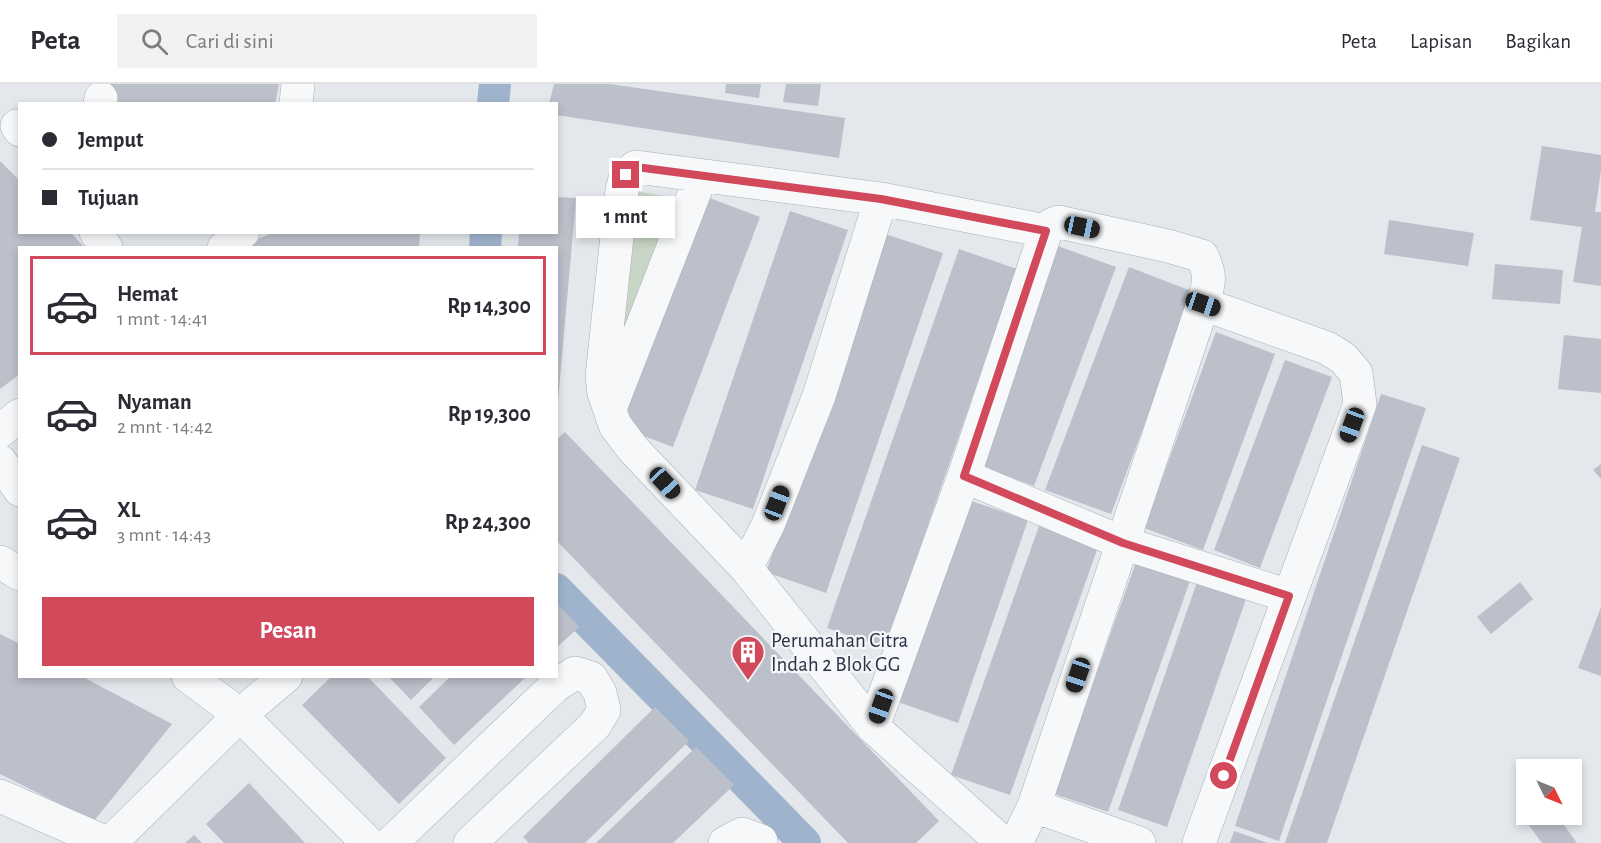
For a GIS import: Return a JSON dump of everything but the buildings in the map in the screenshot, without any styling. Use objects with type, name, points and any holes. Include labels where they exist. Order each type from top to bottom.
[{"type":"street","points":[[296,102],[298,84]]},
{"type":"street","points":[[1003,843],[873,727],[746,568],[633,449],[615,425],[604,393],[602,376],[622,190],[626,175],[636,167],[881,199],[1046,231]]},
{"type":"street","points":[[609,410],[701,176]]},
{"type":"street","points":[[746,568],[768,525],[819,396],[881,199]]},
{"type":"street","points":[[873,727],[964,476],[1046,231],[1051,225],[1059,222],[1168,246],[1202,256],[1208,270],[1209,282],[1203,304],[1034,806],[1016,843]]},
{"type":"street","points":[[226,246],[241,234]]},
{"type":"street","points":[[1199,843],[1360,404],[1356,373],[1344,358],[1327,348],[1203,304]]},
{"type":"street","points":[[0,431],[18,417]]},
{"type":"street","points":[[0,461],[18,487]]},
{"type":"street","points":[[964,476],[1123,543],[1289,596]]},
{"type":"street","points":[[0,562],[18,573]]},
{"type":"street","points":[[391,843],[555,686],[575,673],[591,678],[600,693],[604,710],[594,725],[470,843]]},
{"type":"street","points":[[191,678],[240,715],[368,843]]},
{"type":"street","points":[[0,796],[108,843],[240,715],[284,678]]},
{"type":"street","points":[[1034,806],[1138,843]]},
{"type":"street","points":[[725,843],[742,834],[761,841],[761,843]]},
{"type":"green space","points":[[626,189],[678,199],[605,375]]},
{"type":"waterway","points":[[493,102],[495,84]]},
{"type":"waterway","points":[[485,246],[486,234]]},
{"type":"waterway","points":[[558,591],[805,843]]},
{"type":"place","name":"Perumahan Citra Indah 2 Blok GG","points":[[748,681]]},
{"type":"route","points":[[626,175],[636,167],[881,199],[1046,231],[964,476],[1123,543],[1289,596],[1224,776]]}]
